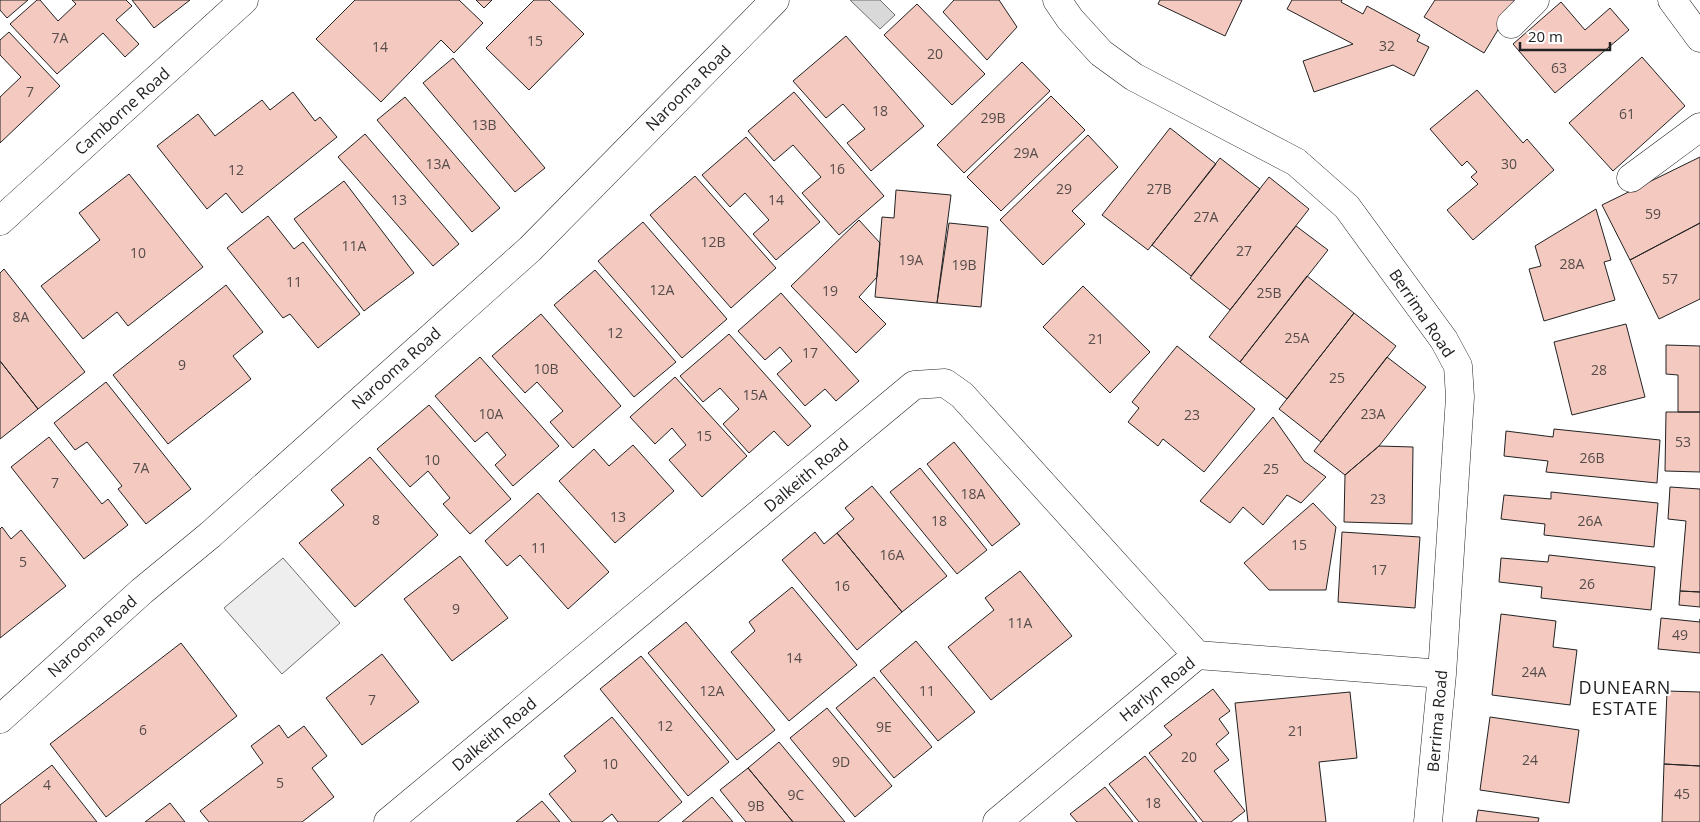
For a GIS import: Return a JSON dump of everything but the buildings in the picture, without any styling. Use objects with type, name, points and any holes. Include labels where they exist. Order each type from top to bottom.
[{"type":"street","name":"Camborne Road","points":[[0,221],[244,0]]},
{"type":"street","name":"Narooma Road","points":[[0,719],[530,249],[775,0]]},
{"type":"street","name":"Berrima Road","points":[[1057,0],[1070,19],[1101,53],[1134,77],[1296,162],[1327,188],[1347,207],[1444,340],[1458,366],[1460,397],[1442,674],[1428,822]]},
{"type":"street","points":[[1511,24],[1535,0]]},
{"type":"street","points":[[1672,0],[1700,38]]},
{"type":"street","points":[[1631,178],[1700,127]]},
{"type":"street","name":"Dalkeith Road","points":[[388,822],[914,385],[945,383],[962,395],[1197,655]]},
{"type":"street","name":"Harlyn Road","points":[[997,822],[1197,655],[1442,674]]},
{"type":"shaded area","points":[[850,0],[880,0],[895,15],[880,29]]},
{"type":"shaded area","points":[[283,558],[340,623],[282,674],[224,608]]},
{"type":"district","name":"DUNEARN ESTATE","points":[[1625,698]]}]
